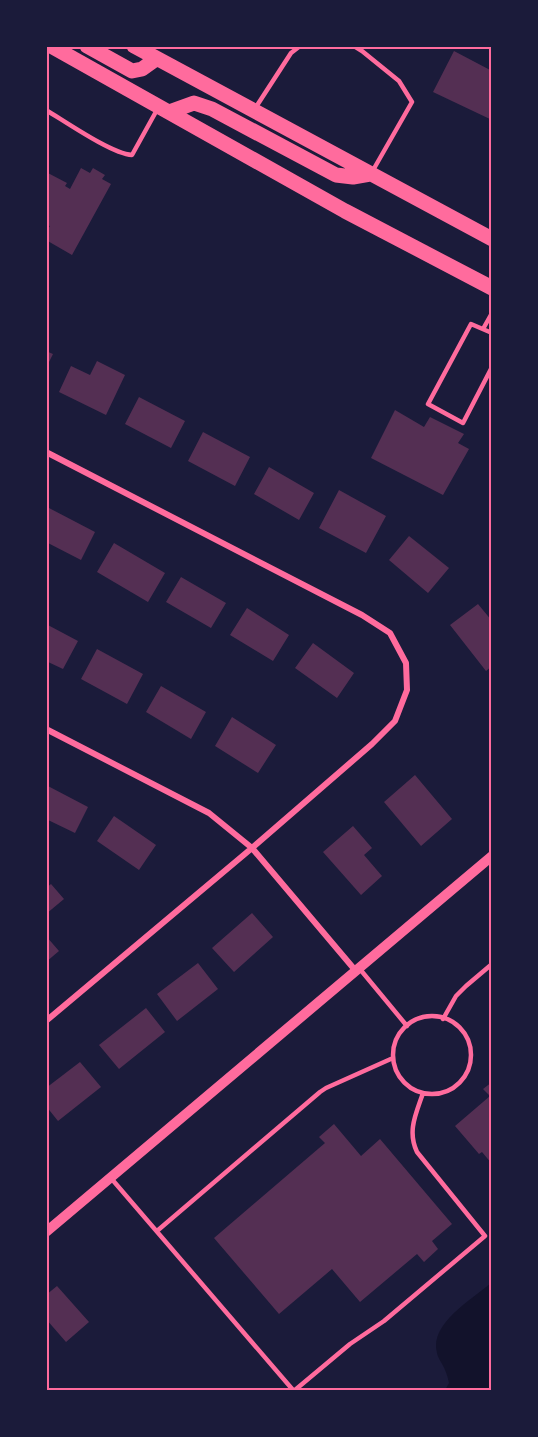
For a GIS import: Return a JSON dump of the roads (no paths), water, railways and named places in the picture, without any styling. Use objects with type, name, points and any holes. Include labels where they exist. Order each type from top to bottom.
[{"type":"main road","points":[[51,46],[335,205],[492,288]]},
{"type":"main road","points":[[87,46],[132,71],[142,69],[156,59]]},
{"type":"main road","points":[[134,46],[492,239]]},
{"type":"main road","points":[[164,109],[194,103],[212,109],[336,175],[353,177],[370,174]]},
{"type":"street","points":[[46,452],[362,615],[390,633],[406,663],[407,690],[395,721],[372,744],[46,1021]]},
{"type":"street","points":[[46,729],[209,813],[252,848],[357,969]]},
{"type":"street","points":[[46,1232],[492,856]]},
{"type":"lane","points":[[253,112],[291,54],[300,46]]},
{"type":"lane","points":[[354,46],[399,81],[412,102],[370,174]]},
{"type":"lane","points":[[46,111],[92,138],[125,154],[132,154],[164,109]]},
{"type":"lane","points":[[483,329],[492,313]]},
{"type":"lane","points":[[492,333],[471,324],[428,404],[463,423],[492,366]]},
{"type":"lane","points":[[443,1018],[465,986],[492,964]]},
{"type":"lane","points":[[357,969],[407,1026]]},
{"type":"lane","points":[[426,1017],[443,1018],[461,1029],[468,1040],[471,1053],[470,1066],[464,1078],[455,1087],[444,1093],[431,1095],[407,1086],[394,1065],[393,1052],[396,1039],[413,1021],[426,1017]]},
{"type":"lane","points":[[157,1231],[320,1092],[393,1058]]},
{"type":"lane","points":[[110,1177],[294,1390],[350,1344],[384,1321],[485,1236],[417,1152],[412,1142],[415,1115],[423,1093]]}]
